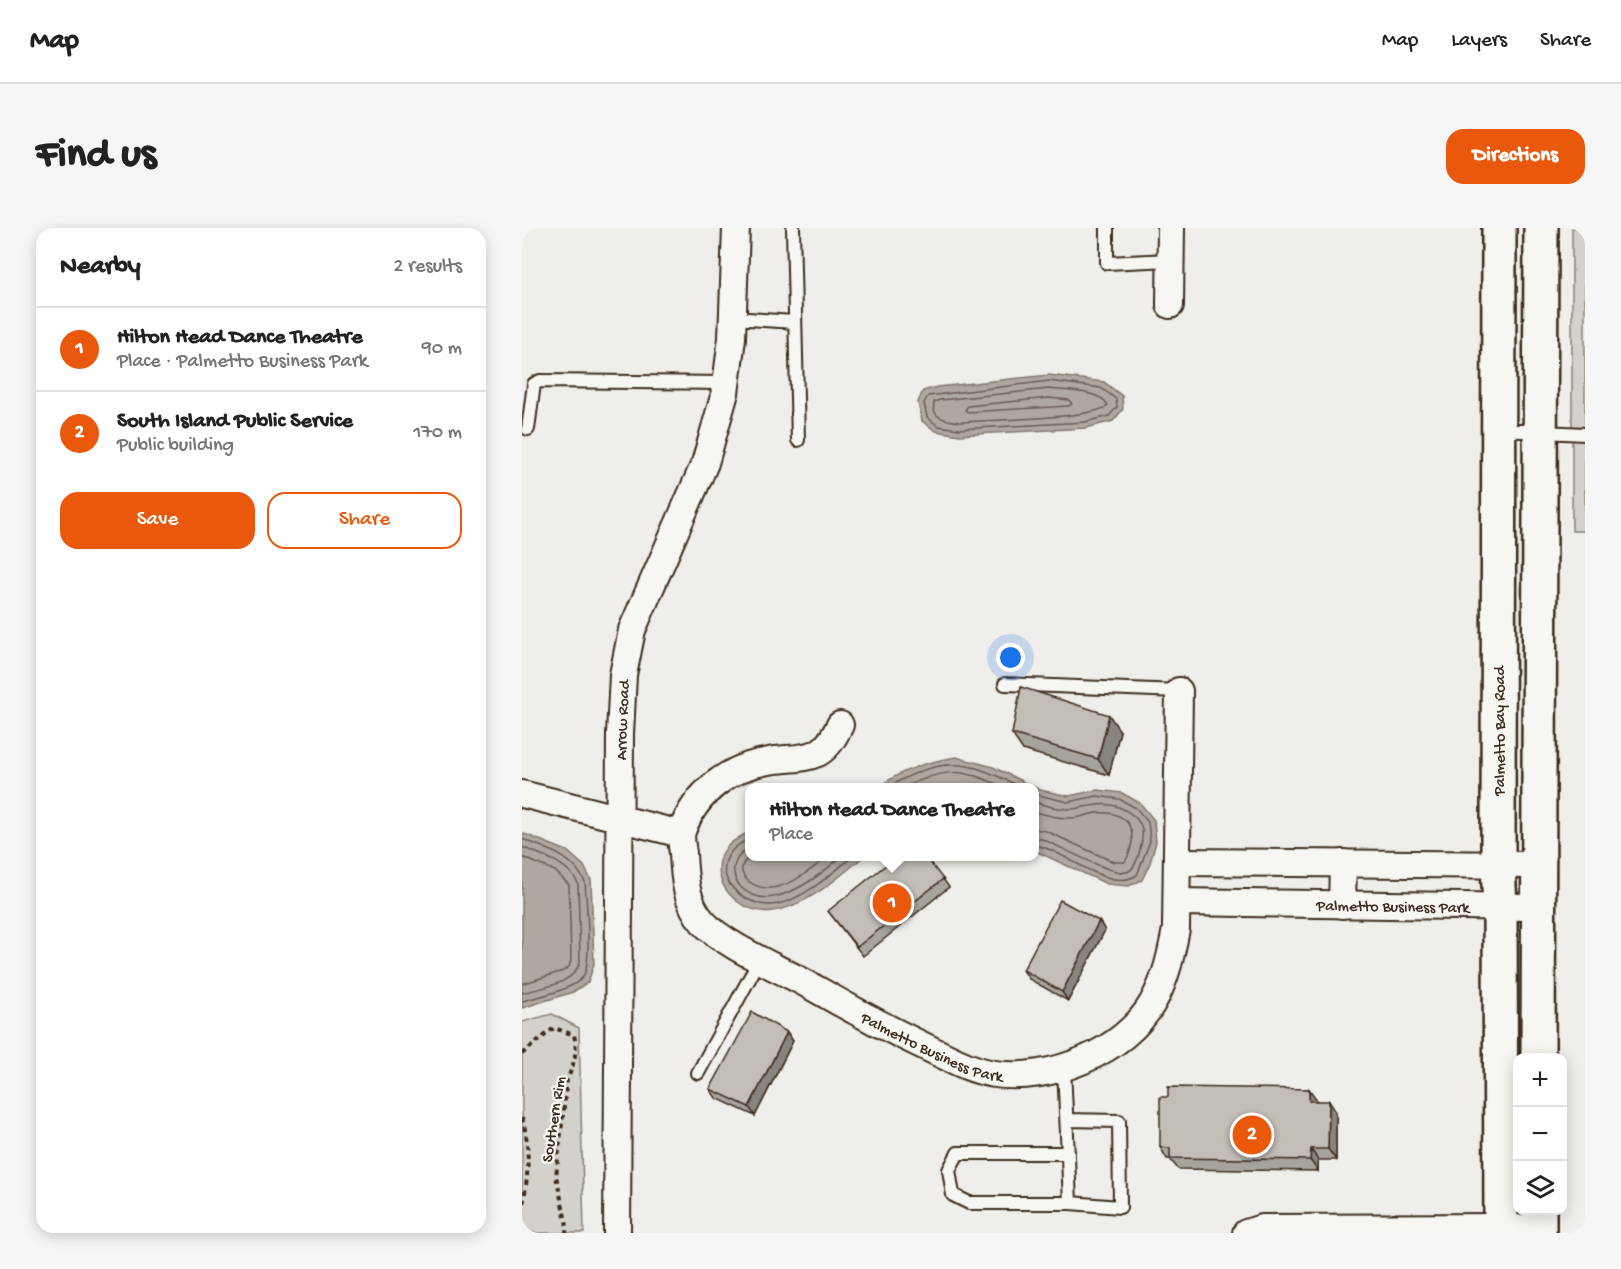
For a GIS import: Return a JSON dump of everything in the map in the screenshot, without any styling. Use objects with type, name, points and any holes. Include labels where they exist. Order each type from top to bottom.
[{"type":"highway","name":"Palmetto Bay Road","points":[[1499,228],[1498,864],[1502,1230]]},
{"type":"highway","points":[[1538,1053],[1541,228]]},
{"type":"street","name":"Arrow Road","points":[[617,1233],[620,734],[623,675],[632,630],[705,463],[716,431],[726,383],[733,318],[736,228]]},
{"type":"street","points":[[1170,305],[1171,228]]},
{"type":"street","name":"Palmetto Business Park","points":[[840,724],[832,740],[818,752],[798,758],[768,761],[736,770],[713,784],[693,808],[681,834],[684,876],[691,905],[701,920],[710,928],[760,959],[873,1022],[970,1068],[995,1074],[1024,1076],[1064,1067],[1108,1047],[1134,1026],[1152,1004],[1169,966],[1176,929],[1177,903],[1179,691]]},
{"type":"street","points":[[522,794],[681,834]]},
{"type":"street","points":[[1177,862],[1538,865]]},
{"type":"street","points":[[1342,905],[1343,863]]},
{"type":"street","name":"Palmetto Business Park","points":[[1177,903],[1538,907]]},
{"type":"street","points":[[1246,1233],[1262,1228],[1502,1230],[1539,1224]]},
{"type":"lane","points":[[794,228],[798,440]]},
{"type":"lane","points":[[1107,228],[1107,263],[1170,260]]},
{"type":"lane","points":[[733,318],[795,322]]},
{"type":"lane","points":[[528,429],[534,384],[540,381],[726,383]]},
{"type":"lane","points":[[1499,430],[1585,434]]},
{"type":"lane","points":[[1005,684],[1179,691]]},
{"type":"lane","points":[[698,1073],[760,959]]},
{"type":"lane","points":[[1064,1067],[1070,1203]]},
{"type":"lane","points":[[1067,1120],[1119,1121],[1120,1207],[1070,1203],[969,1203],[953,1195],[949,1170],[958,1153],[1068,1153]]},
{"type":"path","name":"Southern Rim","points":[[522,1054],[554,1028],[574,1035],[577,1048],[574,1066],[567,1080],[556,1176],[567,1233]]},
{"type":"path","name":"Southern Rim","points":[[522,1118],[527,1148],[525,1197],[522,1209]]},
{"type":"shaded area","points":[[1572,228],[1585,228],[1585,531],[1572,531]]},
{"type":"shaded area","points":[[552,1014],[579,1028],[584,1233],[522,1233],[522,1022]]},
{"type":"water","points":[[1049,375],[1104,382],[1122,396],[1123,409],[1113,421],[1086,428],[959,435],[936,431],[922,421],[918,402],[923,391],[937,387]]},
{"type":"water","points":[[956,757],[993,767],[1026,783],[885,783],[897,775],[935,761]]},
{"type":"water","points":[[1039,790],[1069,796],[1097,790],[1122,793],[1140,803],[1154,820],[1156,842],[1142,880],[1129,886],[1107,884],[1039,853]]},
{"type":"water","points":[[522,833],[567,851],[584,866],[591,880],[594,964],[588,982],[573,992],[522,1008]]},
{"type":"water","points":[[745,834],[745,861],[858,861],[810,897],[786,908],[761,911],[739,902],[723,885],[720,863],[724,851]]},
{"type":"building","points":[[1021,687],[1109,715],[1098,759],[1012,734]]},
{"type":"building","points":[[891,861],[929,861],[943,879],[857,947],[828,911]]},
{"type":"building","points":[[1060,900],[1099,921],[1062,992],[1023,970]]},
{"type":"building","points":[[752,1012],[787,1032],[749,1107],[710,1089]]},
{"type":"building","points":[[1168,1087],[1309,1089],[1309,1101],[1329,1101],[1328,1149],[1311,1149],[1310,1160],[1170,1158],[1170,1148],[1160,1147],[1160,1097],[1168,1097]]},
{"type":"place","name":"Hilton Head Dance Theatre","points":[[892,903]]},
{"type":"place","name":"South Island Public Service","points":[[1252,1135]]}]
